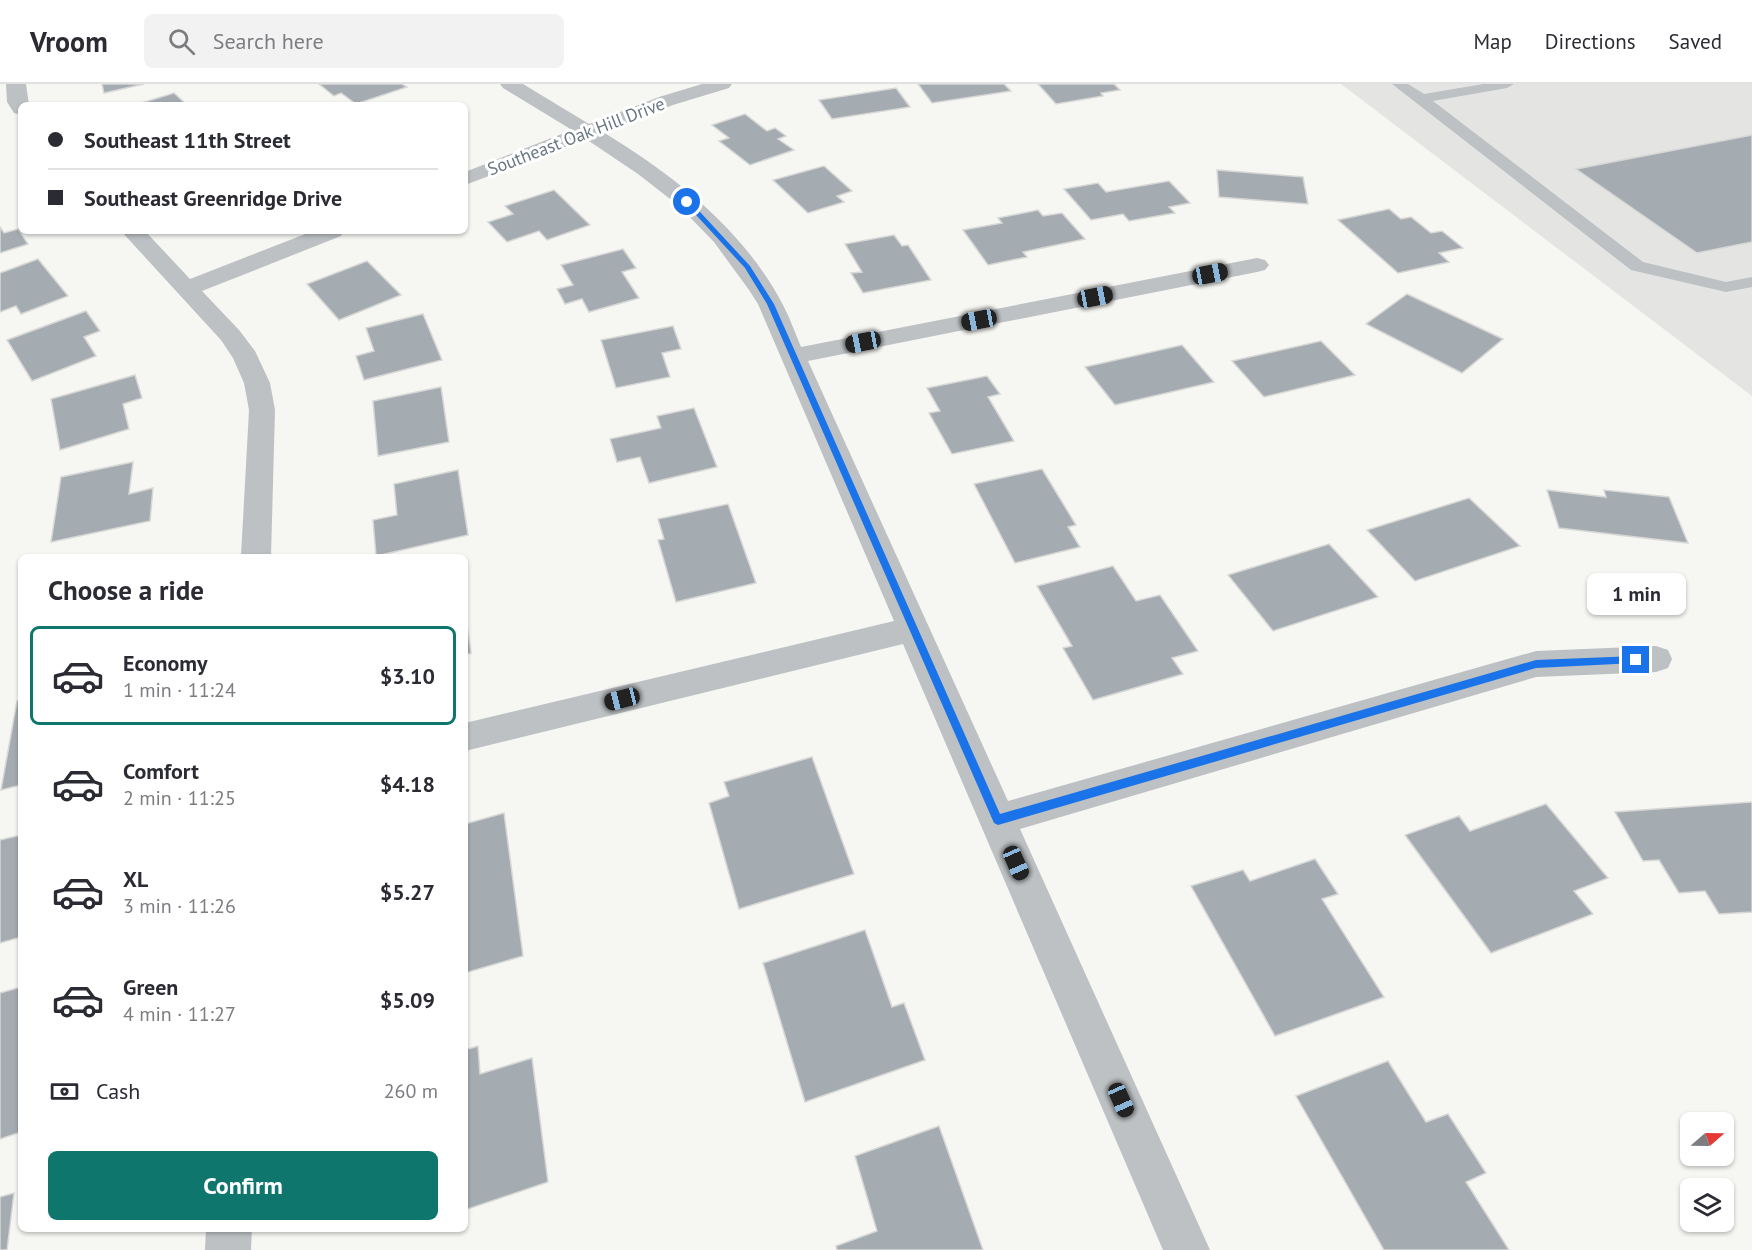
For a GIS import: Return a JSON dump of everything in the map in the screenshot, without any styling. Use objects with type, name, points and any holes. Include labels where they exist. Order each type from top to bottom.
[{"type":"street","points":[[16,84],[18,104]]},
{"type":"street","points":[[510,84],[651,175],[687,202],[719,234],[747,267],[765,295],[1188,1250]]},
{"type":"street","name":"Southeast Oak Hill Drive","points":[[468,178],[666,101],[722,84]]},
{"type":"street","points":[[135,234],[230,335],[246,357],[257,383],[262,410],[256,554]]},
{"type":"street","points":[[186,289],[325,234]]},
{"type":"street","points":[[793,356],[1257,265]]},
{"type":"street","points":[[468,736],[913,628]]},
{"type":"street","points":[[998,820],[1536,664],[1656,658]]},
{"type":"street","points":[[228,1250],[229,1232]]},
{"type":"lane","points":[[1399,84],[1637,266],[1726,287],[1752,282]]},
{"type":"lane","points":[[1421,99],[1507,84]]},
{"type":"shaded area","points":[[1341,84],[1752,84],[1752,396]]},
{"type":"building","points":[[102,84],[144,84],[104,93]]},
{"type":"building","points":[[319,84],[402,84],[407,87],[362,102],[353,102],[341,93],[334,96]]},
{"type":"building","points":[[918,84],[1004,84],[1011,91],[932,103]]},
{"type":"building","points":[[1038,84],[1114,84],[1120,90],[1101,93],[1103,96],[1056,104]]},
{"type":"building","points":[[896,88],[910,107],[832,119],[819,100]]},
{"type":"building","points":[[174,93],[184,102],[145,102]]},
{"type":"building","points":[[745,114],[767,131],[775,128],[786,136],[778,139],[794,150],[750,165],[719,141],[729,138],[712,125]]},
{"type":"building","points":[[1752,135],[1752,242],[1697,253],[1576,169]]},
{"type":"building","points":[[824,166],[852,191],[837,196],[844,202],[808,213],[773,180]]},
{"type":"building","points":[[1217,170],[1303,177],[1308,204],[1219,197]]},
{"type":"building","points":[[1169,181],[1190,203],[1169,207],[1175,213],[1129,221],[1123,214],[1091,220],[1064,189],[1098,183],[1106,192]]},
{"type":"building","points":[[554,190],[590,225],[547,240],[539,231],[507,242],[488,222],[513,214],[505,206]]},
{"type":"building","points":[[1389,209],[1401,219],[1411,217],[1431,233],[1442,231],[1463,248],[1439,253],[1449,262],[1398,273],[1338,220]]},
{"type":"building","points":[[1038,210],[1043,216],[1062,213],[1085,239],[1023,252],[1027,257],[988,265],[963,230],[1002,223],[998,218]]},
{"type":"building","points":[[0,227],[4,233],[18,229],[18,234],[21,234],[28,244],[0,253]]},
{"type":"building","points":[[894,235],[902,246],[908,245],[931,280],[863,293],[851,273],[862,272],[845,244]]},
{"type":"building","points":[[623,249],[636,268],[622,272],[639,298],[589,312],[582,299],[565,304],[557,289],[573,285],[561,265]]},
{"type":"building","points":[[38,259],[68,296],[21,314],[16,306],[0,312],[0,273]]},
{"type":"building","points":[[367,261],[401,295],[339,320],[307,284]]},
{"type":"building","points":[[1407,294],[1503,339],[1462,373],[1366,324]]},
{"type":"building","points":[[86,311],[100,331],[84,337],[96,356],[32,381],[7,340]]},
{"type":"building","points":[[423,314],[442,360],[364,380],[356,356],[374,351],[366,328]]},
{"type":"building","points":[[673,326],[681,349],[662,353],[670,377],[616,388],[601,340]]},
{"type":"building","points":[[1321,341],[1355,375],[1264,397],[1232,361]]},
{"type":"building","points":[[1182,345],[1214,382],[1115,405],[1085,367]]},
{"type":"building","points":[[135,375],[142,398],[123,404],[129,429],[60,450],[51,399]]},
{"type":"building","points":[[987,376],[1000,394],[988,397],[1014,441],[952,454],[929,413],[940,411],[927,388]]},
{"type":"building","points":[[441,387],[449,442],[378,456],[373,401]]},
{"type":"building","points":[[694,408],[717,467],[649,483],[640,457],[617,462],[610,439],[661,428],[657,416]]},
{"type":"building","points":[[133,462],[129,494],[153,488],[150,521],[51,542],[61,477]]},
{"type":"building","points":[[1042,469],[1076,525],[1068,527],[1080,547],[1015,563],[974,484]]},
{"type":"building","points":[[458,470],[468,535],[385,554],[376,554],[373,520],[397,515],[394,484]]},
{"type":"building","points":[[1547,490],[1606,497],[1604,490],[1669,497],[1688,543],[1559,528]]},
{"type":"building","points":[[1469,498],[1520,546],[1415,581],[1367,530]]},
{"type":"building","points":[[728,504],[756,583],[676,602],[658,540],[664,539],[658,519]]},
{"type":"building","points":[[1329,544],[1378,597],[1273,631],[1228,575]]},
{"type":"building","points":[[1113,566],[1136,601],[1160,595],[1198,651],[1172,658],[1183,674],[1093,700],[1063,648],[1072,646],[1037,586]]},
{"type":"building","points":[[468,632],[471,653],[468,654]]},
{"type":"building","points":[[17,701],[18,786],[1,790]]},
{"type":"building","points":[[812,757],[854,874],[739,909],[709,803],[729,796],[724,782]]},
{"type":"building","points":[[1752,802],[1752,912],[1719,914],[1705,891],[1679,893],[1659,860],[1643,861],[1615,812]]},
{"type":"building","points":[[1546,804],[1608,878],[1574,891],[1593,914],[1491,953],[1405,835],[1459,816],[1470,831]]},
{"type":"building","points":[[504,813],[523,956],[468,972],[468,823]]},
{"type":"building","points":[[18,836],[18,938],[0,943],[0,840]]},
{"type":"building","points":[[1315,859],[1338,894],[1322,899],[1384,997],[1275,1036],[1191,886],[1243,870],[1250,881]]},
{"type":"building","points":[[865,930],[892,1007],[904,1003],[925,1060],[805,1102],[763,963]]},
{"type":"building","points":[[18,988],[18,1133],[0,1139],[0,993]]},
{"type":"building","points":[[478,1046],[480,1074],[532,1058],[548,1182],[468,1209],[468,1049]]},
{"type":"building","points":[[1388,1061],[1426,1122],[1448,1114],[1486,1173],[1466,1182],[1509,1250],[1384,1250],[1296,1096]]},
{"type":"building","points":[[939,1126],[983,1250],[837,1250],[836,1246],[877,1231],[855,1156]]},
{"type":"building","points":[[14,1193],[7,1250],[0,1250],[0,1197]]},
{"type":"route","points":[[687,202],[719,234],[747,267],[770,304],[998,820],[1536,664],[1636,660]]}]
